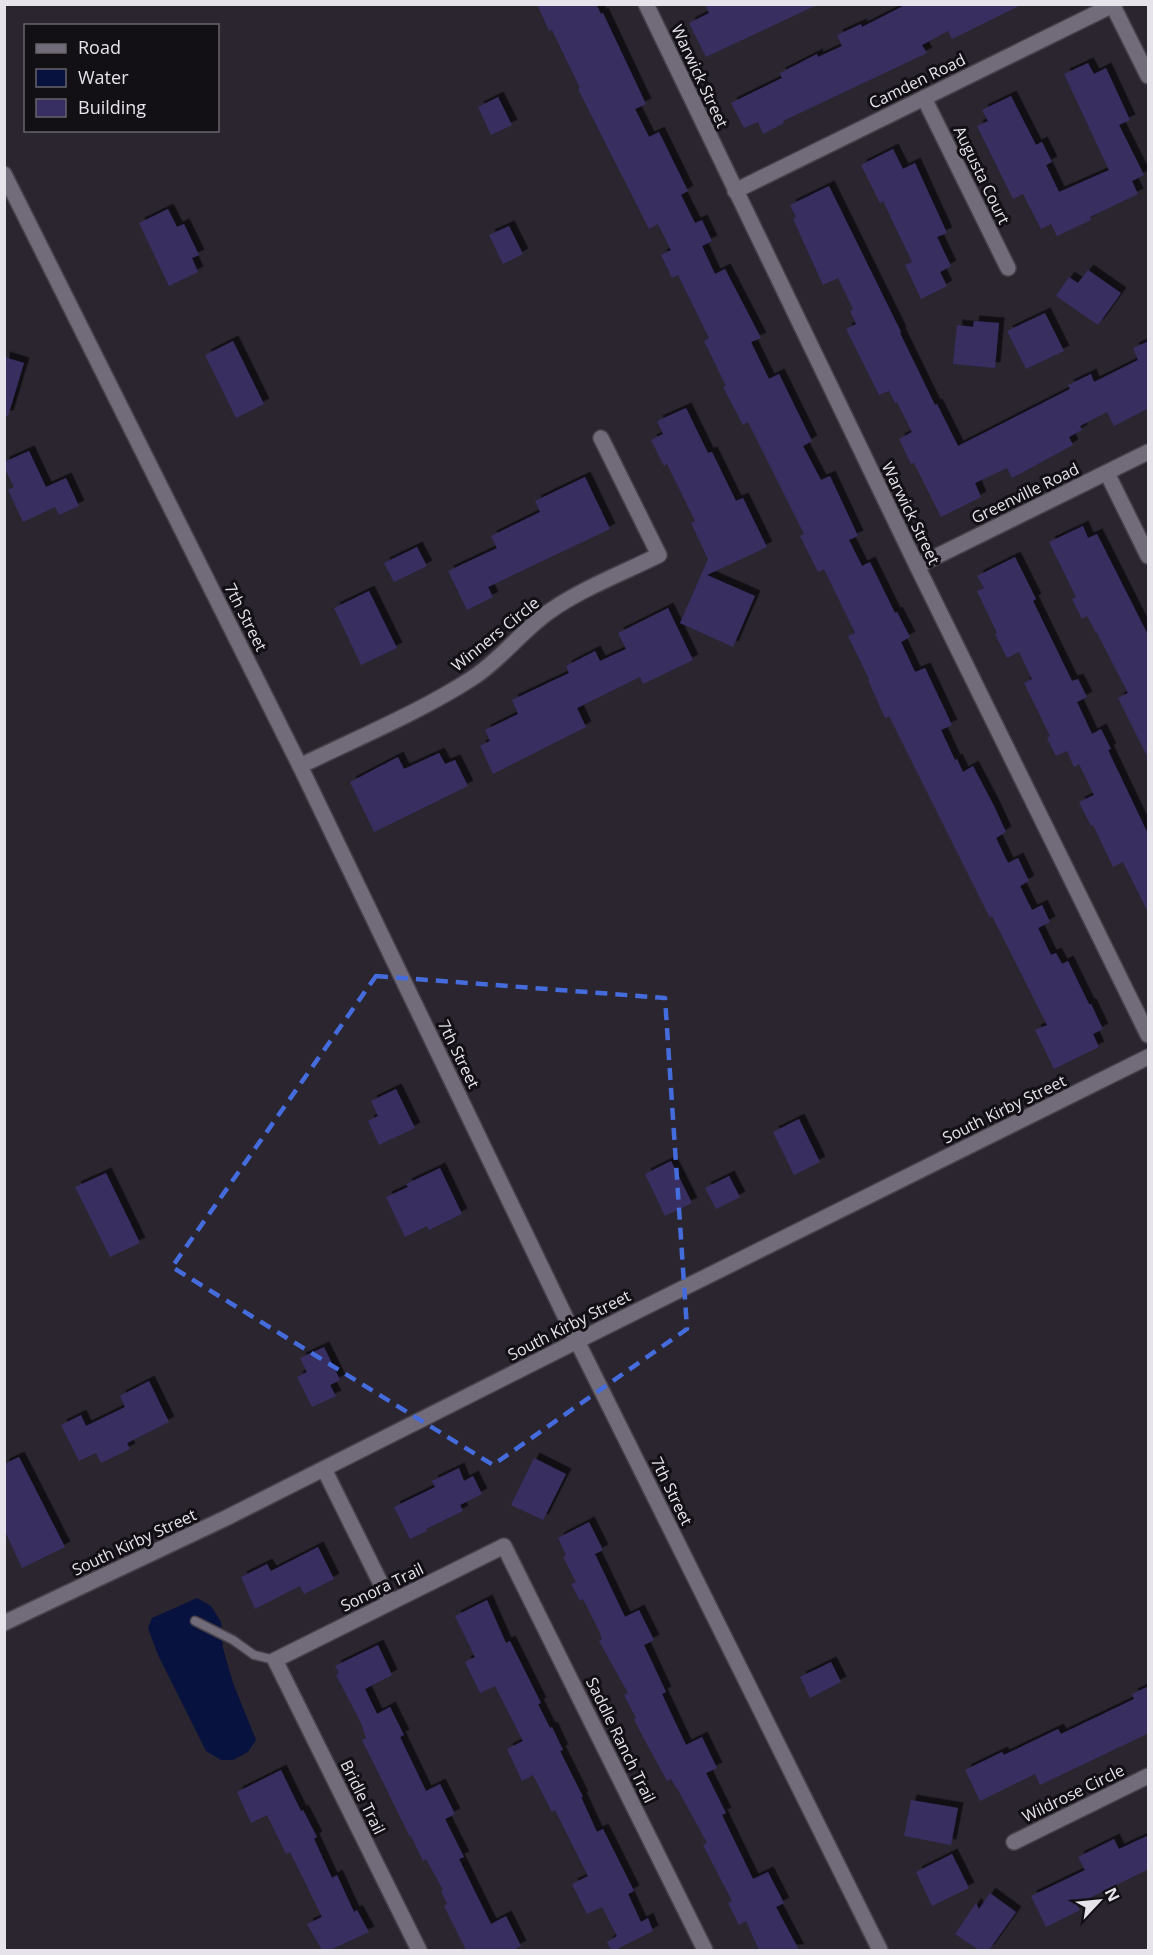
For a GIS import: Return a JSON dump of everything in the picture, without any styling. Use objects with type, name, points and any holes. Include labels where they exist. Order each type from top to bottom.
[{"type":"street","name":"Warwick Street","points":[[646,4],[917,566],[1149,1035]]},
{"type":"street","name":"Camden Road","points":[[735,191],[1114,5]]},
{"type":"street","points":[[1114,5],[1149,76]]},
{"type":"street","name":"Augusta Court","points":[[924,98],[1008,268]]},
{"type":"street","name":"7th Street","points":[[4,174],[300,766],[577,1341],[880,1950]]},
{"type":"street","name":"Winners Circle","points":[[300,766],[450,692],[495,661],[527,629],[551,611],[659,555],[601,438]]},
{"type":"street","name":"Greenville Road","points":[[917,566],[1149,452]]},
{"type":"street","points":[[1107,473],[1149,556]]},
{"type":"street","name":"South Kirby Street","points":[[4,1623],[324,1469],[1149,1057]]},
{"type":"street","points":[[324,1469],[390,1602]]},
{"type":"street","name":"Sonora Trail","points":[[275,1660],[504,1546]]},
{"type":"street","name":"Saddle Ranch Trail","points":[[504,1546],[705,1950]]},
{"type":"street","name":"Bridle Trail","points":[[275,1660],[419,1950]]},
{"type":"street","name":"Wildrose Circle","points":[[1014,1842],[1149,1776]]},
{"type":"lane","points":[[195,1621],[233,1640],[254,1655],[275,1660]]},
{"type":"highlighted area","points":[[376,976],[665,998],[687,1329],[493,1465],[172,1267]]},
{"type":"water","points":[[197,1598],[211,1606],[221,1622],[223,1648],[233,1683],[256,1740],[248,1752],[233,1760],[221,1760],[206,1751],[158,1655],[148,1628],[152,1618]]},
{"type":"building","points":[[537,4],[596,4],[601,14],[603,13],[646,104],[635,109],[649,137],[659,132],[688,191],[681,195],[695,223],[702,220],[712,241],[702,246],[715,274],[725,269],[761,338],[751,342],[769,379],[779,374],[812,441],[803,446],[821,480],[830,476],[858,536],[849,540],[862,566],[870,562],[895,613],[897,612],[910,637],[901,642],[915,672],[925,668],[952,725],[941,730],[955,760],[957,759],[963,772],[973,766],[994,806],[1006,832],[996,838],[1008,863],[1018,858],[1029,881],[1020,886],[1032,910],[1042,905],[1050,922],[1038,928],[1051,955],[1056,953],[1062,964],[1068,961],[1091,1004],[1103,1029],[1093,1034],[1099,1047],[1054,1069],[1035,1030],[1047,1025],[992,916],[990,918],[889,716],[885,718],[848,636],[855,633],[824,569],[818,572],[800,536],[804,534],[748,422],[743,425],[723,387],[726,386],[704,341],[709,338],[678,275],[672,278],[661,255],[671,250],[658,224],[649,229],[578,89],[580,88],[552,30],[549,31]]},
{"type":"building","points":[[705,4],[819,4],[706,57],[689,23],[709,13]]},
{"type":"building","points":[[907,4],[1023,4],[952,39],[948,31],[922,45],[927,53],[783,121],[784,123],[763,134],[758,122],[744,128],[731,103],[782,78],[780,73],[817,54],[818,57],[842,46],[837,35],[861,24],[862,27]]},
{"type":"building","points":[[1088,63],[1094,74],[1106,68],[1130,120],[1119,125],[1144,175],[1132,181],[1138,194],[1057,236],[1051,224],[1041,229],[1023,194],[1013,199],[977,126],[988,121],[982,110],[1011,96],[1036,145],[1042,142],[1052,162],[1046,165],[1059,192],[1109,170],[1064,74]]},
{"type":"building","points":[[498,97],[512,125],[491,135],[478,107]]},
{"type":"building","points":[[893,149],[903,169],[915,163],[947,233],[937,237],[951,266],[940,272],[947,286],[921,299],[905,265],[912,262],[883,201],[880,203],[861,165]]},
{"type":"building","points":[[829,186],[935,405],[937,404],[958,446],[1070,389],[1068,385],[1091,374],[1094,382],[1138,360],[1133,348],[1149,341],[1149,408],[1114,426],[1107,412],[1080,426],[1082,430],[1069,437],[1073,445],[1012,478],[1007,468],[975,483],[981,497],[941,517],[914,463],[911,464],[899,439],[912,432],[897,402],[895,403],[889,391],[879,395],[846,329],[856,324],[850,311],[853,309],[838,278],[823,285],[793,219],[796,217],[790,205]]},
{"type":"building","points":[[168,209],[177,227],[184,224],[199,255],[192,258],[198,272],[169,286],[139,223]]},
{"type":"building","points":[[509,226],[523,254],[503,264],[489,235]]},
{"type":"building","points":[[1088,270],[1121,293],[1098,325],[1056,296],[1069,277],[1078,283]]},
{"type":"building","points":[[1045,313],[1064,351],[1026,369],[1007,331]]},
{"type":"building","points":[[974,321],[999,323],[995,368],[953,364],[957,325],[973,327]]},
{"type":"building","points":[[233,341],[264,404],[236,418],[205,355]]},
{"type":"building","points":[[4,357],[24,363],[8,416],[4,416]]},
{"type":"building","points":[[686,408],[708,453],[712,452],[736,501],[743,498],[767,547],[707,575],[755,596],[733,647],[680,623],[708,559],[691,523],[695,521],[667,464],[664,466],[651,440],[663,434],[657,421]]},
{"type":"building","points":[[29,451],[46,487],[66,478],[79,506],[59,515],[55,507],[23,522],[8,490],[14,487],[4,467],[4,462]]},
{"type":"building","points":[[585,477],[610,529],[488,587],[493,597],[467,610],[448,571],[497,548],[491,536],[540,512],[535,501]]},
{"type":"building","points":[[1083,526],[1088,538],[1097,534],[1149,637],[1149,760],[1118,698],[1128,693],[1087,616],[1082,619],[1072,599],[1076,597],[1049,542]]},
{"type":"building","points":[[417,547],[427,566],[394,582],[384,563]]},
{"type":"building","points":[[1015,557],[1036,599],[1033,601],[1072,681],[1078,679],[1087,697],[1077,702],[1092,734],[1101,729],[1111,749],[1108,750],[1149,836],[1149,914],[1123,862],[1113,867],[1093,825],[1091,826],[1079,802],[1094,795],[1079,764],[1074,767],[1067,751],[1056,756],[1047,738],[1050,736],[1024,683],[1032,679],[1019,652],[1007,658],[977,591],[984,588],[977,576]]},
{"type":"building","points":[[369,591],[397,648],[361,665],[334,608]]},
{"type":"building","points":[[668,608],[693,660],[643,684],[640,677],[577,708],[586,727],[493,774],[480,746],[490,741],[485,730],[518,714],[512,700],[569,673],[566,666],[595,651],[600,661],[626,649],[618,633]]},
{"type":"building","points":[[439,753],[445,764],[455,760],[468,786],[374,832],[350,782],[398,757],[404,769]]},
{"type":"building","points":[[396,1089],[415,1128],[379,1145],[368,1121],[378,1116],[371,1101]]},
{"type":"building","points":[[799,1119],[820,1162],[794,1175],[773,1132]]},
{"type":"building","points":[[671,1161],[692,1203],[665,1216],[645,1174]]},
{"type":"building","points":[[440,1168],[462,1214],[429,1230],[427,1226],[405,1237],[386,1197],[408,1187],[406,1184]]},
{"type":"building","points":[[106,1173],[140,1243],[110,1257],[75,1187]]},
{"type":"building","points":[[729,1176],[740,1197],[716,1209],[705,1188]]},
{"type":"building","points":[[324,1347],[340,1380],[330,1385],[336,1396],[312,1407],[297,1377],[307,1372],[300,1358]]},
{"type":"building","points":[[149,1381],[169,1422],[127,1443],[130,1449],[101,1463],[96,1453],[79,1461],[61,1425],[81,1415],[86,1426],[125,1407],[120,1396]]},
{"type":"building","points":[[19,1457],[65,1547],[22,1568],[4,1529],[4,1464]]},
{"type":"building","points":[[534,1458],[566,1474],[543,1520],[511,1505]]},
{"type":"building","points":[[459,1468],[464,1481],[473,1476],[482,1494],[460,1505],[463,1511],[410,1539],[394,1507],[435,1487],[432,1481]]},
{"type":"building","points":[[589,1522],[603,1550],[595,1554],[625,1617],[639,1610],[654,1640],[644,1645],[666,1692],[662,1694],[686,1745],[702,1737],[717,1768],[706,1773],[726,1813],[722,1815],[753,1879],[768,1872],[784,1903],[776,1907],[799,1950],[759,1950],[746,1921],[739,1925],[728,1903],[732,1901],[703,1845],[707,1843],[677,1788],[671,1779],[667,1781],[634,1719],[636,1718],[624,1695],[628,1693],[599,1641],[602,1639],[599,1631],[583,1599],[580,1601],[571,1584],[576,1582],[563,1557],[566,1555],[558,1538]]},
{"type":"building","points":[[318,1547],[334,1579],[304,1594],[300,1586],[255,1609],[241,1577],[267,1564],[271,1571]]},
{"type":"building","points":[[487,1600],[506,1643],[510,1641],[541,1703],[538,1704],[563,1750],[560,1751],[583,1797],[581,1797],[597,1832],[603,1829],[634,1891],[628,1894],[641,1922],[648,1918],[653,1931],[615,1950],[611,1950],[607,1942],[617,1936],[602,1907],[587,1914],[572,1884],[588,1876],[555,1810],[552,1812],[533,1775],[522,1781],[507,1749],[523,1741],[495,1686],[480,1693],[465,1662],[475,1657],[455,1616]]},
{"type":"building","points":[[378,1645],[392,1675],[365,1689],[377,1714],[390,1707],[404,1735],[400,1737],[426,1791],[440,1784],[455,1814],[445,1819],[464,1857],[459,1859],[491,1924],[506,1916],[521,1946],[513,1950],[466,1950],[444,1906],[447,1904],[441,1891],[443,1890],[426,1859],[423,1861],[410,1837],[362,1740],[366,1738],[361,1723],[336,1675],[339,1673],[335,1666]]},
{"type":"building","points":[[831,1662],[841,1682],[810,1698],[800,1677]]},
{"type":"building","points":[[1149,1686],[1149,1733],[1040,1785],[1035,1774],[980,1801],[965,1770],[1002,1752],[1004,1755],[1058,1729],[1061,1734],[1134,1699],[1132,1694]]},
{"type":"building","points":[[281,1770],[317,1837],[314,1839],[332,1878],[337,1875],[354,1912],[357,1910],[369,1932],[330,1950],[322,1950],[307,1924],[322,1917],[290,1852],[286,1854],[267,1815],[251,1823],[237,1792]]},
{"type":"building","points":[[911,1800],[958,1808],[951,1845],[904,1836]]},
{"type":"building","points":[[1149,1835],[1149,1869],[1077,1904],[1080,1910],[1046,1927],[1031,1896],[1085,1870],[1078,1857],[1114,1839],[1119,1849]]},
{"type":"building","points":[[952,1854],[969,1888],[932,1906],[916,1872]]},
{"type":"building","points":[[990,1893],[1016,1912],[989,1950],[979,1950],[955,1934],[976,1903],[979,1909]]}]
